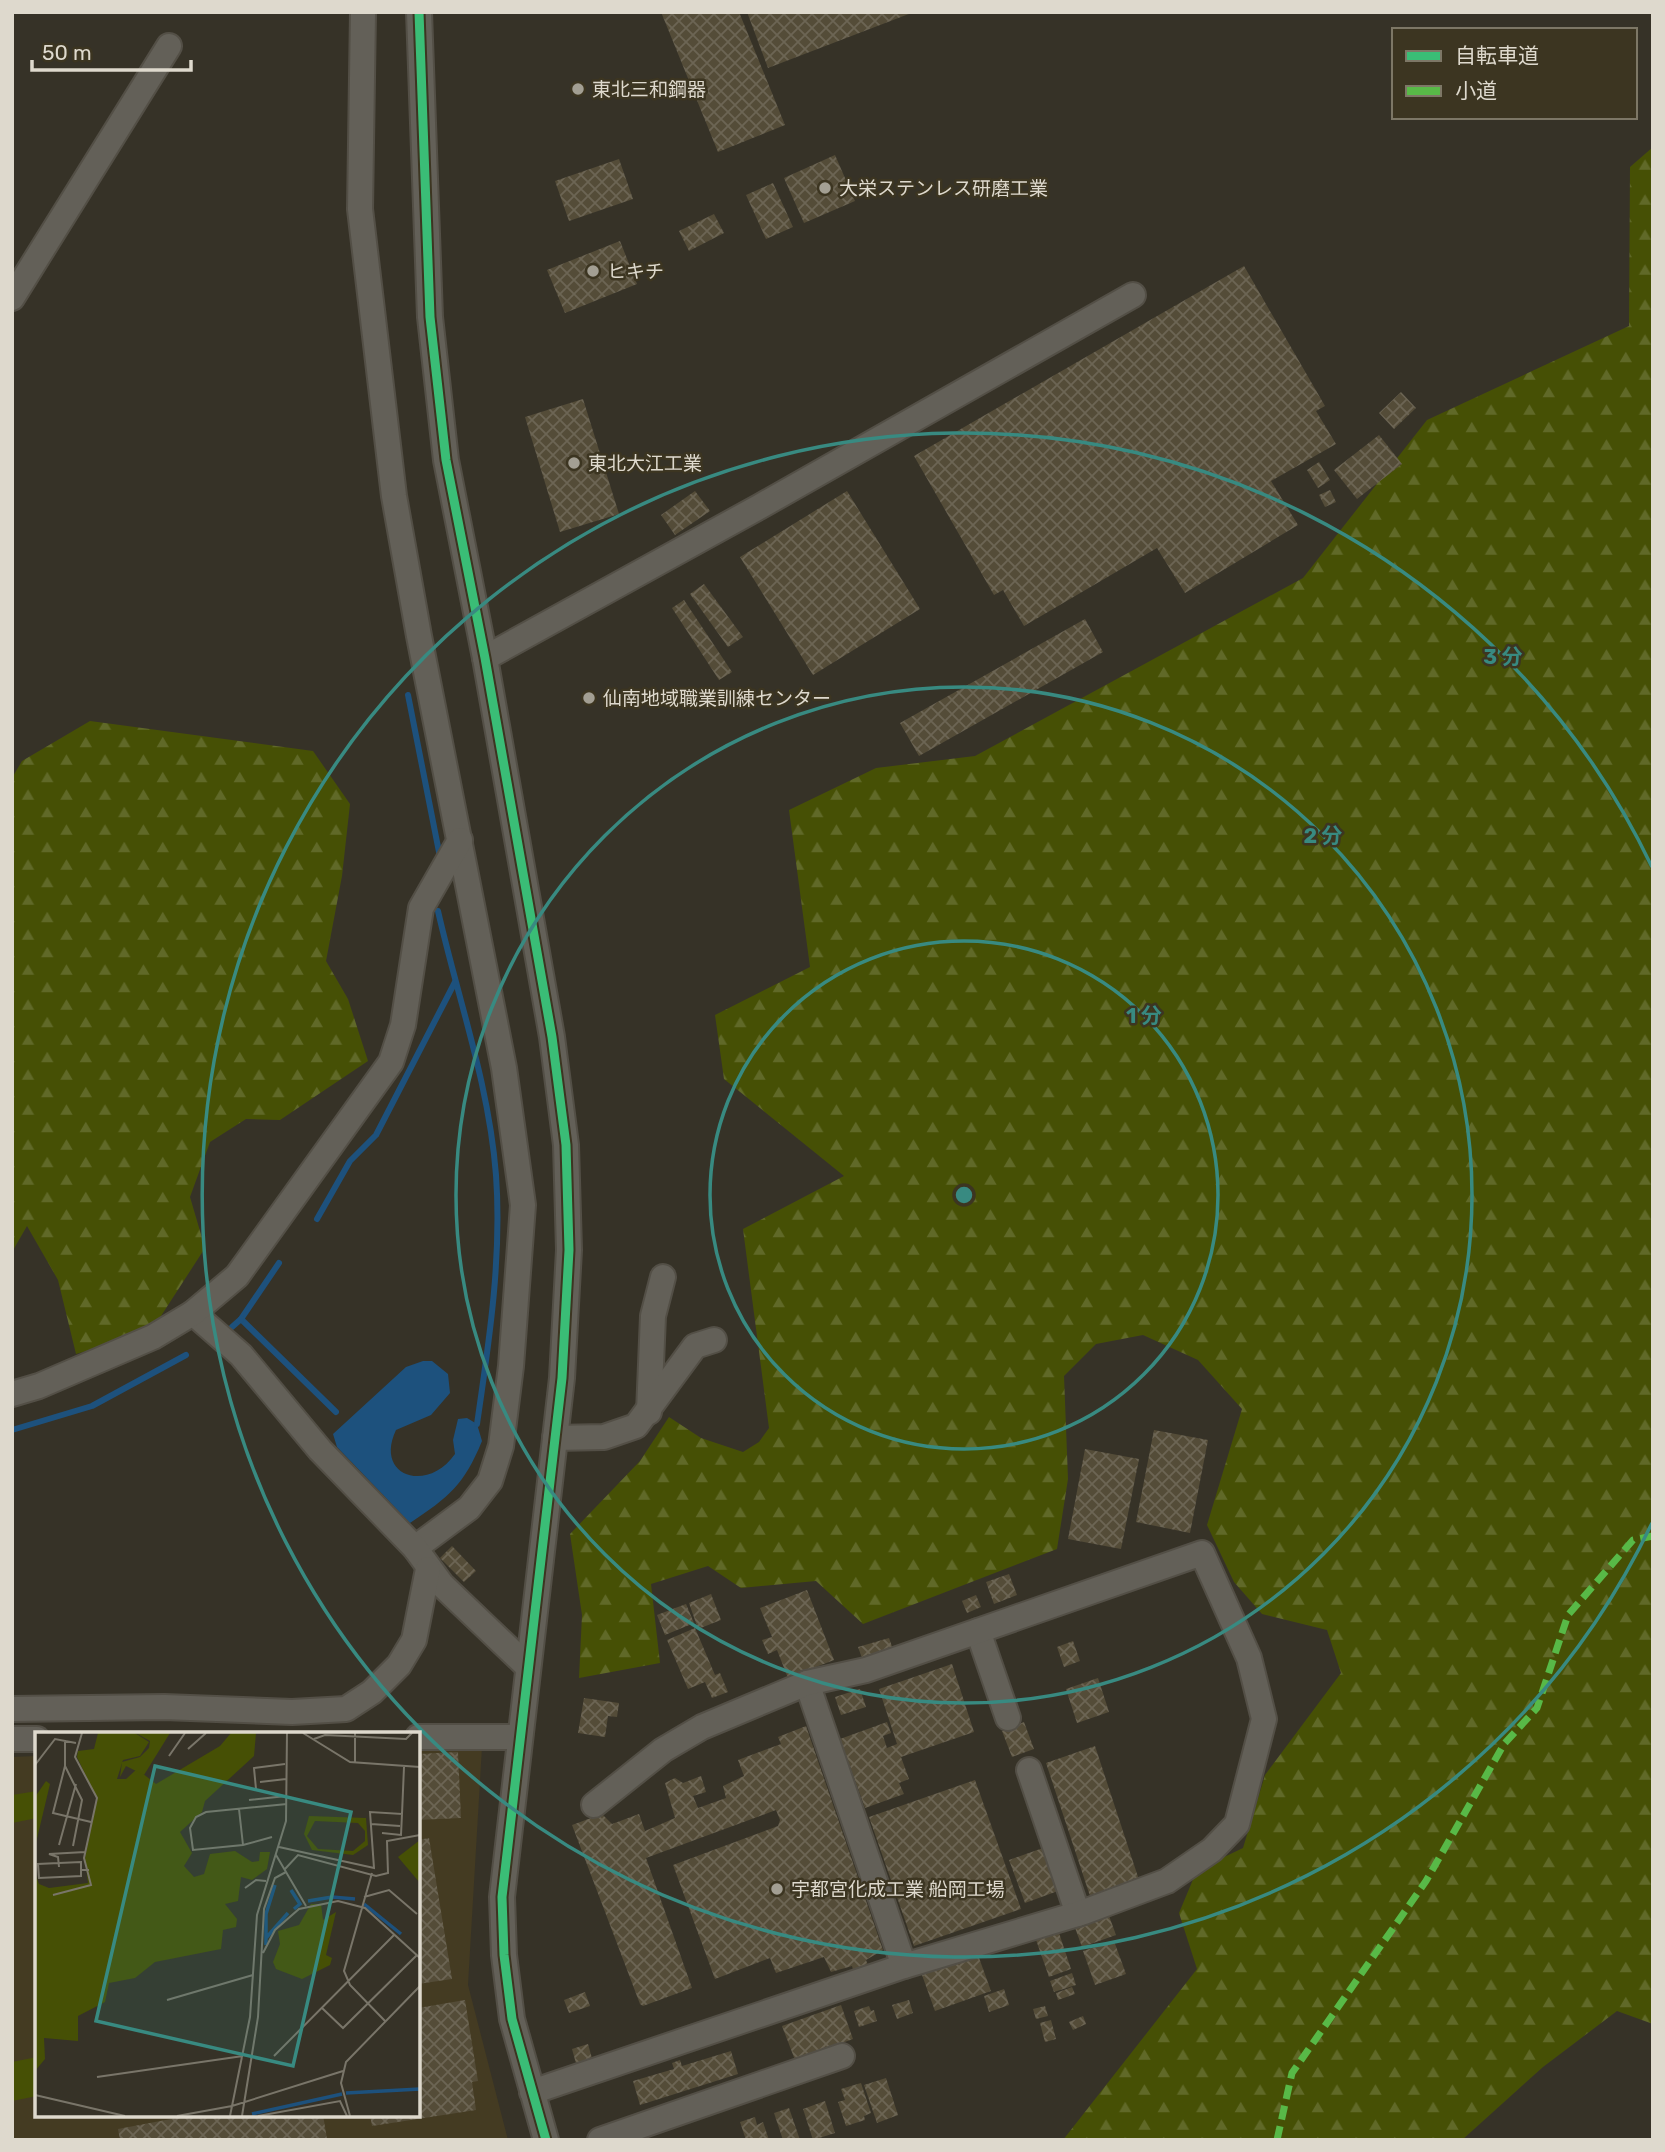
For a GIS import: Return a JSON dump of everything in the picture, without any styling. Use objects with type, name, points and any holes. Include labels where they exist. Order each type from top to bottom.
[{"type":"street","points":[[12,1709],[164,1707],[292,1712],[346,1709],[372,1692],[399,1665],[414,1640],[421,1558],[469,1508],[490,1481],[501,1446],[521,1255],[523,1205],[504,1068],[394,496],[360,209],[363,12]]},
{"type":"street","points":[[419,12],[430,317],[446,460],[485,658],[552,1037],[566,1145],[569,1250],[555,1438],[502,1897],[504,1955],[512,2020],[545,2140]]},
{"type":"street","points":[[12,298],[169,46]]},
{"type":"street","points":[[485,658],[835,465],[1133,295]]},
{"type":"street","points":[[12,1394],[124,1352],[193,1313],[237,1276],[267,1239],[391,1062],[403,1025],[421,908],[460,840]]},
{"type":"street","points":[[649,1412],[653,1316],[663,1277]]},
{"type":"street","points":[[193,1313],[241,1355],[320,1450],[527,1666]]},
{"type":"street","points":[[555,1438],[604,1437],[636,1426],[649,1412],[695,1346],[714,1340]]},
{"type":"street","points":[[531,2092],[904,1966],[1078,1914],[1167,1881],[1212,1850],[1237,1824],[1264,1719],[1249,1658],[1202,1553],[866,1670],[807,1683],[702,1727],[663,1751],[594,1805]]},
{"type":"street","points":[[978,1631],[1008,1718]]},
{"type":"street","points":[[807,1683],[904,1966]]},
{"type":"street","points":[[420,1738],[520,1737]]},
{"type":"street","points":[[12,1739],[35,1738]]},
{"type":"street","points":[[1029,1770],[1078,1914]]},
{"type":"street","points":[[600,2140],[842,2056]]},
{"type":"shaded area","points":[[482,1747],[468,1985],[508,2140],[12,2140],[12,1757],[35,1756],[35,2117],[420,2117],[420,1749]]},
{"type":"green space","points":[[1653,147],[1653,2024],[1617,2011],[1543,2067],[1462,2140],[1063,2140],[1197,1969],[1179,1913],[1197,1870],[1243,1848],[1265,1775],[1341,1673],[1327,1630],[1262,1614],[1234,1582],[1207,1525],[1242,1409],[1198,1360],[1143,1335],[1096,1344],[1064,1376],[1068,1479],[1057,1549],[863,1624],[816,1581],[741,1588],[708,1566],[651,1584],[660,1663],[579,1678],[582,1615],[570,1534],[640,1461],[669,1417],[701,1438],[743,1452],[759,1442],[769,1428],[743,1229],[844,1176],[724,1079],[715,1015],[810,967],[789,810],[876,768],[975,756],[1303,578],[1427,420],[1629,326],[1630,167]]},
{"type":"green space","points":[[90,721],[313,751],[350,804],[342,876],[326,961],[348,999],[368,1061],[280,1120],[246,1119],[210,1142],[190,1197],[205,1248],[150,1333],[76,1354],[58,1280],[27,1226],[12,1252],[12,778],[22,761]]},
{"type":"green space","points":[[35,1791],[35,1818],[12,1823],[12,1795]]},
{"type":"green space","points":[[35,2057],[35,2096],[12,2101],[12,2062]]},
{"type":"water","points":[[432,1361],[448,1374],[450,1393],[431,1415],[396,1430],[391,1446],[392,1459],[398,1468],[407,1474],[418,1476],[431,1474],[444,1466],[455,1454],[453,1440],[458,1419],[467,1418],[477,1424],[482,1441],[469,1469],[454,1489],[410,1523],[337,1447],[333,1434],[406,1367]]},
{"type":"building","points":[[661,12],[739,12],[785,125],[718,152]]},
{"type":"building","points":[[747,12],[914,12],[768,68]]},
{"type":"building","points":[[835,155],[855,201],[804,223],[784,178]]},
{"type":"building","points":[[619,159],[633,199],[569,221],[555,181]]},
{"type":"building","points":[[773,183],[793,227],[766,239],[746,195]]},
{"type":"building","points":[[714,214],[724,233],[689,251],[679,231]]},
{"type":"building","points":[[620,241],[637,284],[565,313],[547,270]]},
{"type":"building","points":[[1244,266],[1325,406],[1316,411],[1336,444],[1271,481],[1298,525],[1185,593],[1157,548],[1024,626],[1003,590],[994,595],[914,456]]},
{"type":"building","points":[[1401,392],[1416,408],[1394,429],[1379,413]]},
{"type":"building","points":[[583,399],[619,514],[560,532],[525,417]]},
{"type":"building","points":[[1379,435],[1402,464],[1357,499],[1334,470]]},
{"type":"building","points":[[1319,462],[1330,480],[1318,488],[1307,470]]},
{"type":"building","points":[[1330,490],[1336,502],[1325,507],[1319,495]]},
{"type":"building","points":[[695,491],[710,511],[675,535],[661,515]]},
{"type":"building","points":[[847,491],[920,609],[813,675],[740,557]]},
{"type":"building","points":[[704,584],[743,637],[728,647],[690,594]]},
{"type":"building","points":[[684,600],[732,672],[719,680],[672,608]]},
{"type":"building","points":[[1085,619],[1103,652],[919,756],[900,723]]},
{"type":"building","points":[[1154,1430],[1208,1440],[1190,1533],[1136,1522]]},
{"type":"building","points":[[1085,1449],[1139,1459],[1121,1549],[1068,1539]]},
{"type":"building","points":[[452,1546],[476,1571],[464,1582],[440,1558]]},
{"type":"building","points":[[1009,1574],[1017,1595],[994,1604],[986,1582]]},
{"type":"building","points":[[807,1590],[834,1660],[788,1678],[777,1650],[768,1654],[762,1640],[772,1637],[760,1608]]},
{"type":"building","points":[[711,1594],[721,1620],[698,1629],[689,1603]]},
{"type":"building","points":[[976,1595],[981,1607],[967,1613],[962,1601]]},
{"type":"building","points":[[686,1604],[694,1623],[665,1635],[657,1615]]},
{"type":"building","points":[[695,1628],[715,1675],[720,1673],[728,1692],[712,1698],[705,1682],[688,1689],[667,1640]]},
{"type":"building","points":[[889,1638],[894,1652],[863,1661],[858,1647]]},
{"type":"building","points":[[1073,1641],[1080,1661],[1064,1667],[1057,1647]]},
{"type":"building","points":[[952,1664],[974,1732],[901,1757],[909,1779],[899,1783],[904,1794],[865,1808],[840,1739],[887,1722],[891,1733],[883,1736],[887,1748],[897,1744],[879,1689]]},
{"type":"building","points":[[1098,1678],[1109,1712],[1077,1723],[1066,1689]]},
{"type":"building","points":[[860,1689],[866,1707],[841,1715],[835,1697]]},
{"type":"building","points":[[584,1698],[619,1703],[617,1717],[608,1716],[605,1737],[578,1733]]},
{"type":"building","points":[[1024,1722],[1034,1749],[1012,1757],[1002,1731]]},
{"type":"building","points":[[806,1726],[883,1950],[866,1960],[869,1968],[854,1973],[852,1966],[831,1972],[824,1957],[776,1973],[770,1958],[715,1979],[673,1865],[778,1826],[780,1820],[776,1810],[646,1858],[692,1988],[643,2006],[572,1825],[602,1814],[612,1824],[639,1814],[645,1831],[675,1818],[665,1783],[675,1778],[683,1783],[701,1776],[706,1792],[693,1796],[698,1808],[726,1798],[723,1786],[744,1776],[738,1760],[781,1744],[778,1737]]},
{"type":"building","points":[[1095,1746],[1141,1886],[1092,1902],[1046,1763]]},
{"type":"building","points":[[458,1752],[461,1818],[420,1820],[420,1754]]},
{"type":"building","points":[[975,1780],[1021,1909],[914,1946],[869,1817]]},
{"type":"building","points":[[429,1838],[452,1979],[420,1984],[420,1840]]},
{"type":"building","points":[[1043,1848],[1058,1891],[1025,1903],[1009,1860]]},
{"type":"building","points":[[1108,1913],[1116,1935],[1082,1947],[1074,1925]]},
{"type":"building","points":[[1058,1930],[1071,1969],[1049,1977],[1035,1937]]},
{"type":"building","points":[[1114,1941],[1126,1974],[1095,1985],[1083,1951]]},
{"type":"building","points":[[978,1955],[991,1991],[935,2011],[922,1975]]},
{"type":"building","points":[[1072,1973],[1076,1985],[1054,1992],[1050,1981]]},
{"type":"building","points":[[1072,1987],[1075,1994],[1058,2000],[1056,1993]]},
{"type":"building","points":[[1004,1989],[1009,2005],[989,2012],[984,1996]]},
{"type":"building","points":[[585,1992],[590,2006],[569,2013],[564,2000]]},
{"type":"building","points":[[465,2000],[478,2081],[472,2082],[476,2110],[372,2126],[370,2117],[420,2117],[420,2008]]},
{"type":"building","points":[[909,2000],[913,2013],[897,2019],[892,2005]]},
{"type":"building","points":[[841,2005],[853,2039],[795,2060],[782,2026]]},
{"type":"building","points":[[869,2006],[871,2011],[874,2010],[877,2021],[859,2027],[854,2011]]},
{"type":"building","points":[[1045,2006],[1048,2016],[1036,2019],[1033,2009]]},
{"type":"building","points":[[1083,2016],[1086,2024],[1073,2030],[1069,2022]]},
{"type":"building","points":[[1051,2020],[1056,2039],[1045,2042],[1040,2023]]},
{"type":"building","points":[[588,2044],[593,2062],[577,2067],[572,2049]]},
{"type":"building","points":[[731,2051],[738,2074],[640,2105],[633,2081],[674,2069],[672,2063],[680,2060],[682,2066]]},
{"type":"building","points":[[886,2078],[898,2115],[877,2123],[864,2085]]},
{"type":"building","points":[[861,2083],[871,2113],[864,2116],[865,2120],[846,2126],[838,2102],[845,2100],[841,2089]]},
{"type":"building","points":[[825,2101],[835,2133],[813,2140],[803,2109]]},
{"type":"building","points":[[789,2108],[800,2140],[783,2140],[774,2113]]},
{"type":"building","points":[[181,2117],[323,2117],[327,2139],[120,2140],[118,2129]]},
{"type":"building","points":[[755,2117],[757,2125],[763,2122],[769,2140],[746,2140],[740,2122]]},
{"type":"waterway","points":[[408,695],[440,857]]},
{"type":"waterway","points":[[438,911],[480,1075],[496,1175],[496,1269],[477,1424]]},
{"type":"waterway","points":[[317,1219],[350,1161],[376,1135],[455,982]]},
{"type":"waterway","points":[[279,1263],[241,1319],[336,1412]]},
{"type":"waterway","points":[[232,1327],[241,1319]]},
{"type":"waterway","points":[[12,1430],[92,1406],[186,1355]]},
{"type":"marked path","points":[[1277,2140],[1292,2073],[1426,1881],[1504,1744],[1537,1708],[1568,1615],[1633,1540],[1653,1536]]},
{"type":"cycle path","points":[[419,12],[430,317],[446,460],[485,658],[552,1037],[566,1145],[569,1250],[562,1378],[502,1897],[504,1955],[512,2019],[546,2140]]},
{"type":"place","name":"東北三和鋼器","points":[[578,89]]},
{"type":"place","name":"大栄ステンレス研磨工業","points":[[825,188]]},
{"type":"place","name":"ヒキチ","points":[[593,271]]},
{"type":"place","name":"東北大江工業","points":[[574,463]]},
{"type":"place","name":"仙南地域職業訓練センター","points":[[589,698]]},
{"type":"place","name":"宇都宮化成工業 船岡工場","points":[[777,1889]]}]
